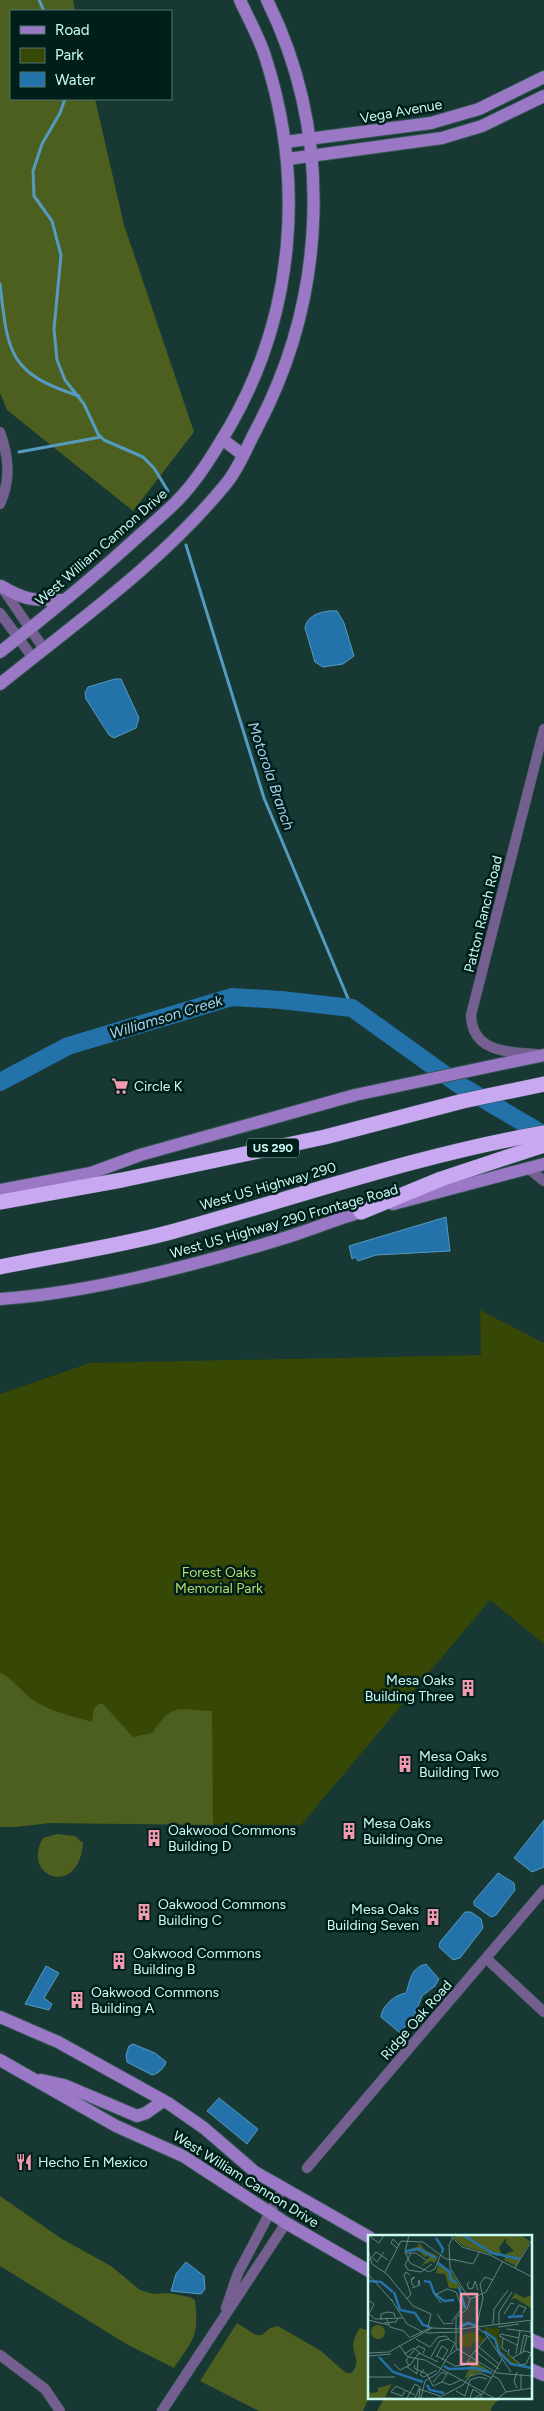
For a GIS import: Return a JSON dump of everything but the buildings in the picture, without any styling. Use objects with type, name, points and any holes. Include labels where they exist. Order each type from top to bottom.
[{"type":"highway","name":"US 290","points":[[0,1202],[122,1180],[325,1137],[463,1101],[544,1084]]},
{"type":"highway","name":"West US Highway 290","points":[[0,1267],[169,1232],[346,1180],[500,1141],[544,1133]]},
{"type":"highway","points":[[361,1212],[441,1180],[544,1145]]},
{"type":"main road","name":"West William Cannon Drive","points":[[0,652],[104,567],[178,501],[222,440],[252,385],[274,322],[280,297],[289,236],[288,158],[274,86],[265,54],[240,0]]},
{"type":"main road","points":[[0,684],[135,577],[195,519],[227,483],[271,402],[285,368],[304,299],[313,229],[311,156],[298,84],[288,51],[267,0]]},
{"type":"main road","name":"Vega Avenue","points":[[286,142],[439,121],[479,109],[544,77]]},
{"type":"main road","points":[[288,158],[442,138],[482,126],[544,96]]},
{"type":"main road","points":[[222,440],[243,455]]},
{"type":"main road","points":[[0,586],[20,598],[63,600]]},
{"type":"main road","points":[[0,1190],[91,1172],[355,1095],[544,1054]]},
{"type":"main road","name":"West US Highway 290 Frontage Road","points":[[0,1299],[23,1298],[158,1272],[279,1240],[361,1212],[544,1164]]},
{"type":"main road","name":"West William Cannon Drive","points":[[0,2017],[58,2042],[163,2101],[204,2128],[255,2172],[368,2237]]},
{"type":"main road","name":"West William Cannon Drive","points":[[0,2060],[116,2126],[183,2156],[286,2223],[368,2270]]},
{"type":"main road","points":[[32,2079],[64,2085],[137,2116],[163,2101]]},
{"type":"main road","points":[[532,2340],[544,2345]]},
{"type":"main road","points":[[532,2370],[544,2375]]},
{"type":"street","points":[[0,432],[9,464],[6,486],[0,504]]},
{"type":"street","points":[[0,586],[44,649]]},
{"type":"street","points":[[0,613],[33,658]]},
{"type":"street","name":"Patton Ranch Road","points":[[544,729],[471,1015],[471,1026],[484,1044],[511,1053],[544,1054]]},
{"type":"street","points":[[529,1169],[544,1181]]},
{"type":"street","name":"Ridge Oak Road","points":[[307,2168],[544,1890]]},
{"type":"street","points":[[487,1959],[544,2012]]},
{"type":"street","points":[[222,2318],[238,2273],[283,2188]]},
{"type":"street","points":[[162,2411],[222,2318],[252,2278],[286,2223]]},
{"type":"street","points":[[0,2355],[40,2383],[53,2398],[60,2411]]},
{"type":"green space","points":[[0,0],[73,0],[75,10],[10,10],[10,100],[95,100],[124,225],[194,432],[133,511],[7,410],[0,393]]},
{"type":"green space","name":"Forest Oaks Memorial Park","points":[[480,1310],[544,1343],[544,1644],[490,1600],[301,1825],[50,1823],[0,1827],[0,1394],[90,1363],[481,1355]]},
{"type":"green space","points":[[0,1673],[8,1677],[33,1700],[47,1708],[69,1716],[92,1722],[94,1709],[99,1704],[103,1704],[133,1737],[152,1733],[166,1716],[177,1710],[212,1711],[213,1825],[50,1823],[0,1827]]},
{"type":"green space","points":[[57,1834],[75,1836],[83,1843],[79,1860],[72,1871],[63,1876],[53,1876],[44,1871],[39,1863],[38,1852],[43,1838]]},
{"type":"green space","points":[[0,2196],[62,2239],[111,2266],[140,2290],[153,2294],[169,2293],[195,2300],[196,2322],[193,2337],[174,2368],[128,2345],[0,2266]]},
{"type":"green space","points":[[237,2323],[256,2335],[262,2335],[270,2328],[278,2326],[321,2351],[346,2373],[352,2373],[355,2367],[356,2357],[353,2343],[355,2336],[360,2328],[368,2331],[369,2398],[363,2411],[259,2411],[200,2381]]},
{"type":"green space","points":[[384,2398],[505,2398],[496,2402],[491,2411],[377,2411]]},
{"type":"water","points":[[337,611],[344,623],[354,656],[343,664],[323,667],[315,662],[305,628],[306,623],[313,616],[322,612]]},
{"type":"water","points":[[121,679],[139,718],[136,728],[114,738],[109,735],[86,699],[85,693],[88,687]]},
{"type":"water","points":[[446,1217],[450,1251],[376,1255],[358,1261],[356,1257],[352,1259],[349,1246]]},
{"type":"water","points":[[544,1820],[544,1867],[532,1872],[514,1858]]},
{"type":"water","points":[[498,1873],[514,1883],[515,1890],[496,1915],[491,1917],[474,1905],[474,1901]]},
{"type":"water","points":[[465,1912],[471,1912],[481,1919],[483,1928],[460,1958],[453,1960],[439,1947],[440,1942]]},
{"type":"water","points":[[426,1964],[439,1979],[435,1986],[422,1996],[415,2014],[400,2033],[381,2017],[382,2013],[390,2001],[406,1993],[414,1972]]},
{"type":"water","points":[[46,1966],[59,1973],[44,1998],[52,2004],[49,2010],[25,2004]]},
{"type":"water","points":[[133,2044],[155,2053],[165,2061],[166,2063],[162,2069],[152,2075],[127,2062],[126,2055],[129,2046]]},
{"type":"water","points":[[219,2098],[258,2129],[247,2144],[207,2111]]},
{"type":"water","points":[[186,2262],[204,2276],[205,2289],[201,2294],[171,2291],[176,2274]]},
{"type":"waterway","name":"Motorola Branch","points":[[39,0],[44,10]]},
{"type":"waterway","name":"Motorola Branch","points":[[65,100],[60,113],[42,144],[33,171],[34,196],[52,221],[61,255],[54,329],[57,360],[65,380],[84,404],[98,434],[104,440],[143,457],[154,468],[168,491]]},
{"type":"waterway","points":[[0,284],[6,327],[10,344],[16,357],[25,369],[38,378],[79,396]]},
{"type":"waterway","points":[[19,452],[101,437]]},
{"type":"waterway","name":"Motorola Branch","points":[[186,545],[264,798],[352,1008]]},
{"type":"waterway","name":"Williamson Creek","points":[[0,1082],[68,1046],[232,997],[281,1000],[352,1008],[458,1084],[544,1135]]},
{"type":"place","name":"Circle K","points":[[120,1086]]},
{"type":"place","name":"Mesa Oaks Building Three","points":[[468,1688]]},
{"type":"place","name":"Mesa Oaks Building Two","points":[[405,1764]]},
{"type":"place","name":"Mesa Oaks Building One","points":[[349,1831]]},
{"type":"place","name":"Oakwood Commons Building D","points":[[154,1838]]},
{"type":"place","name":"Oakwood Commons Building C","points":[[144,1912]]},
{"type":"place","name":"Mesa Oaks Building Seven","points":[[433,1917]]},
{"type":"place","name":"Oakwood Commons Building B","points":[[119,1961]]},
{"type":"place","name":"Oakwood Commons Building A","points":[[77,2000]]},
{"type":"place","name":"Hecho En Mexico","points":[[24,2162]]}]
